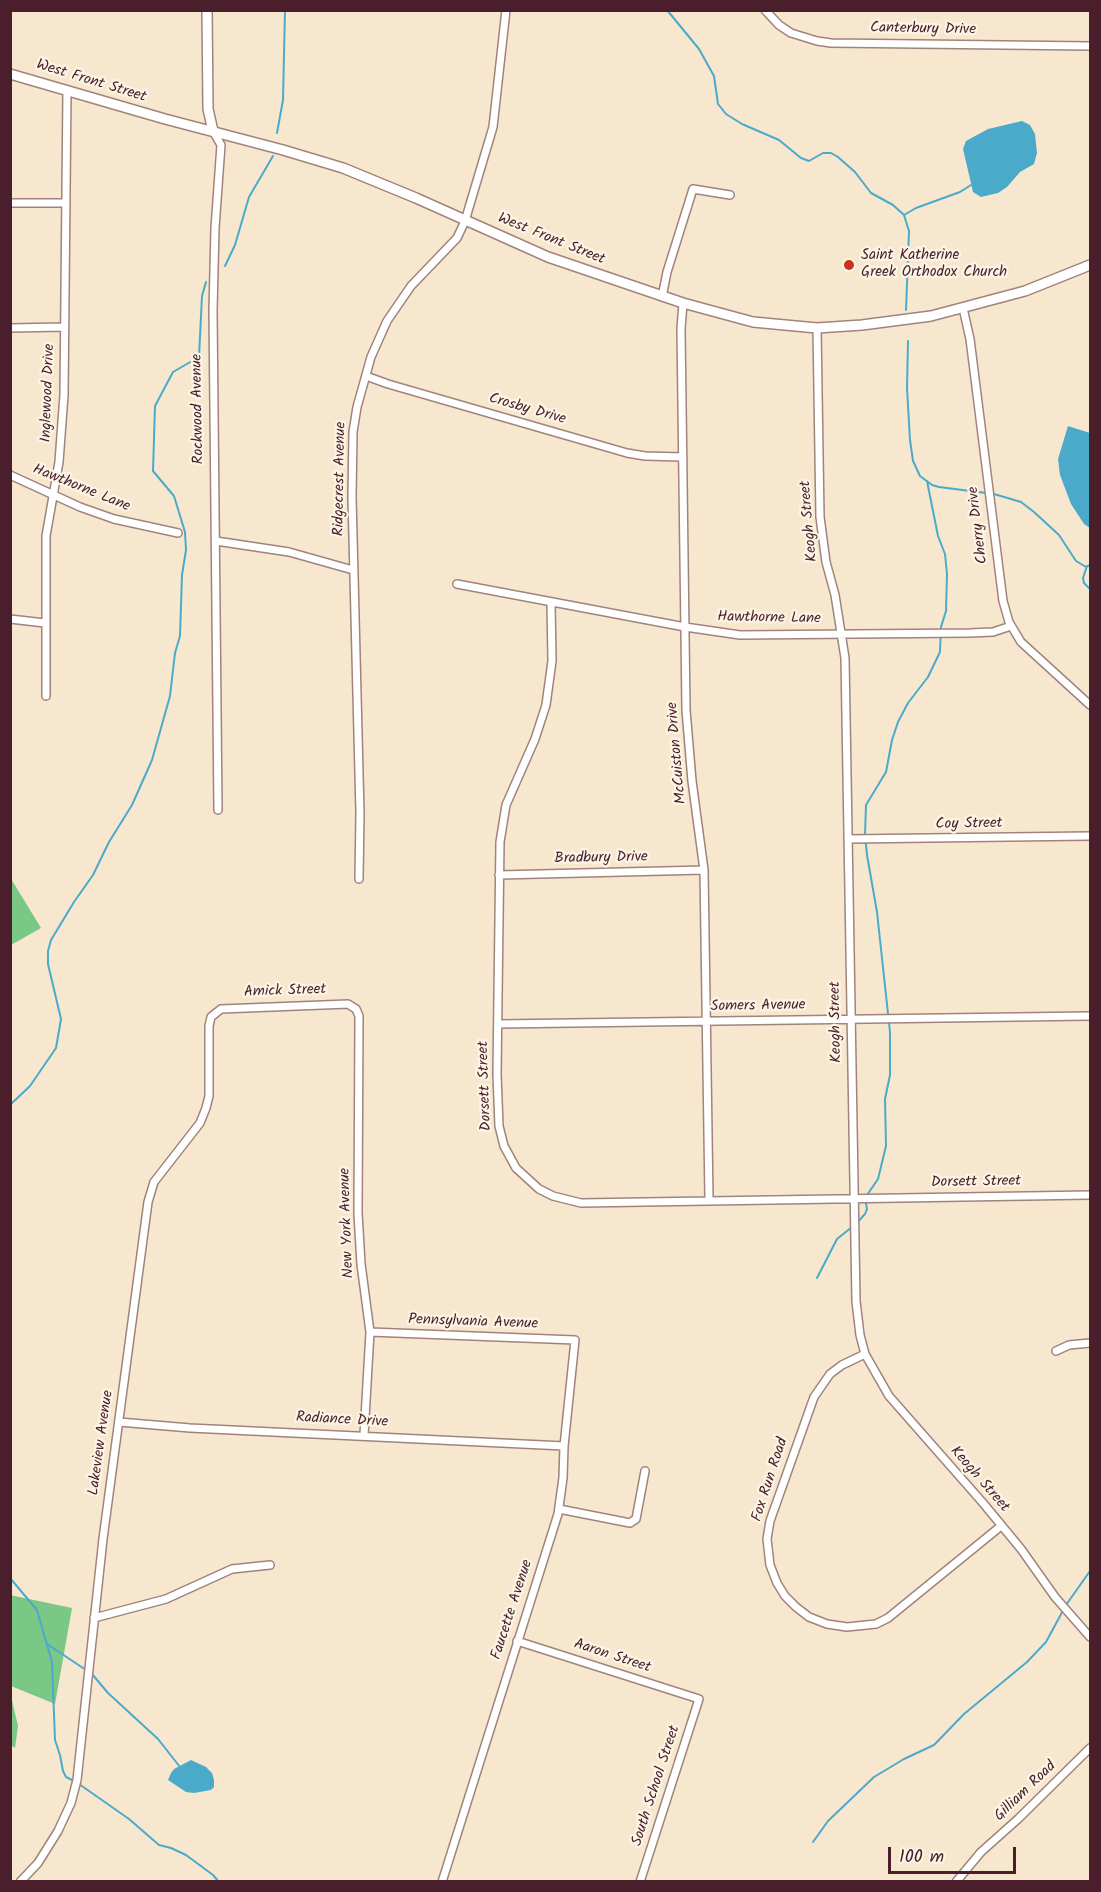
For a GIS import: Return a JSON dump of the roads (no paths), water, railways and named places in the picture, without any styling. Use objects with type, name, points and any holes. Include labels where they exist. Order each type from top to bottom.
[{"type":"street","name":"Rockwood Avenue","points":[[207,10],[208,109],[213,130],[221,145],[215,228],[213,311],[218,810]]},
{"type":"street","name":"Ridgecrest Avenue","points":[[359,879],[360,813],[353,570],[353,432],[357,406],[378,338],[411,286],[451,247],[465,221],[493,127],[506,10]]},
{"type":"street","name":"Canterbury Drive","points":[[765,10],[778,24],[791,33],[817,41],[1090,46]]},
{"type":"street","name":"West Front Street","points":[[10,74],[165,119],[316,159],[364,176],[548,257],[662,297],[753,322],[817,328],[931,316],[1025,291],[1090,265]]},
{"type":"street","name":"Inglewood Drive","points":[[46,696],[46,536],[63,429],[67,90]]},
{"type":"street","points":[[662,297],[667,272],[693,189],[730,195]]},
{"type":"street","points":[[10,203],[66,203]]},
{"type":"street","name":"McCuiston Drive","points":[[683,303],[681,329],[688,742],[704,870],[709,1200]]},
{"type":"street","name":"Cherry Drive","points":[[963,308],[970,339],[1002,601],[1011,626],[1021,642],[1038,660],[1090,705]]},
{"type":"street","points":[[10,328],[64,327]]},
{"type":"street","name":"Keogh Street","points":[[817,328],[820,517],[826,562],[842,634],[847,691],[856,1301],[866,1354],[876,1376],[898,1408],[1021,1548],[1055,1597],[1090,1637]]},
{"type":"street","name":"Crosby Drive","points":[[366,376],[627,453],[683,457]]},
{"type":"street","name":"Hawthorne Lane","points":[[10,475],[52,495],[114,519],[178,533]]},
{"type":"street","points":[[216,541],[278,550],[320,559],[353,570]]},
{"type":"street","name":"Hawthorne Lane","points":[[457,584],[685,627],[740,635],[970,633],[993,632],[1011,626]]},
{"type":"street","name":"Dorsett Street","points":[[551,602],[551,679],[541,722],[506,805],[500,842],[497,1074],[500,1136],[510,1160],[526,1180],[553,1196],[581,1203],[1090,1195]]},
{"type":"street","points":[[10,619],[45,623]]},
{"type":"street","name":"Coy Street","points":[[848,839],[1090,836]]},
{"type":"street","name":"Bradbury Drive","points":[[499,875],[704,870]]},
{"type":"street","name":"Amick Street","points":[[215,1012],[234,1007],[338,1004],[348,1004],[356,1009]]},
{"type":"street","name":"New York Avenue","points":[[356,1009],[359,1017],[360,1078],[358,1213],[361,1264],[370,1332],[363,1435]]},
{"type":"street","name":"Lakeview Avenue","points":[[20,1881],[50,1846],[71,1803],[80,1765],[94,1618],[148,1202],[154,1182],[200,1123],[206,1108],[210,1086],[209,1026],[215,1012]]},
{"type":"street","name":"Somers Avenue","points":[[498,1024],[1090,1016]]},
{"type":"street","name":"Pennsylvania Avenue","points":[[370,1332],[575,1340]]},
{"type":"street","name":"Faucette Avenue","points":[[442,1881],[559,1509],[575,1340]]},
{"type":"street","points":[[1056,1351],[1069,1344],[1090,1343]]},
{"type":"street","name":"Fox Run Road","points":[[866,1354],[849,1361],[836,1370],[823,1382],[814,1396],[770,1521],[767,1539],[770,1564],[785,1596],[809,1617],[827,1624],[847,1627],[876,1624],[888,1618],[1001,1526]]},
{"type":"street","name":"Radiance Drive","points":[[119,1422],[190,1428],[564,1446]]},
{"type":"street","points":[[559,1509],[630,1522],[636,1519],[645,1471]]},
{"type":"street","points":[[94,1618],[166,1599],[232,1569],[270,1565]]},
{"type":"street","name":"Aaron Street","points":[[517,1641],[699,1699]]},
{"type":"street","name":"South School Street","points":[[640,1881],[699,1699]]},
{"type":"street","name":"Gilliam Road","points":[[956,1881],[981,1852],[1090,1748]]},
{"type":"water","points":[[1022,121],[1030,125],[1035,134],[1037,153],[1034,164],[1020,172],[1007,187],[998,193],[981,197],[973,192],[963,149],[966,141],[988,129]]},
{"type":"water","points":[[1068,426],[1090,433],[1090,528],[1084,524],[1071,504],[1060,475],[1058,459]]},
{"type":"water","points":[[191,1760],[206,1767],[212,1773],[214,1787],[211,1790],[186,1792],[168,1780],[174,1769]]},
{"type":"waterway","points":[[277,133],[283,100],[285,10]]},
{"type":"waterway","points":[[667,10],[699,49],[714,76],[718,104],[726,114],[742,124],[779,140],[801,158],[809,161],[823,153],[831,153],[855,172],[871,193],[893,205],[904,215],[909,231],[906,310]]},
{"type":"waterway","points":[[225,266],[235,245],[249,197],[273,156]]},
{"type":"waterway","points":[[904,215],[916,208],[960,192],[971,185]]},
{"type":"waterway","points":[[10,1105],[30,1086],[56,1048],[61,1019],[48,964],[51,940],[93,875],[109,842],[132,805],[152,760],[170,696],[175,653],[180,636],[182,575],[186,550],[185,532],[174,496],[153,471],[155,406],[173,372],[199,357],[202,296],[206,282]]},
{"type":"waterway","points":[[908,341],[907,388],[910,440],[913,461],[920,476],[939,487],[994,494],[1021,502],[1059,535],[1076,561],[1086,567],[1090,565]]},
{"type":"waterway","points":[[856,1224],[867,1209],[865,1198],[878,1179],[886,1146],[885,1099],[890,1075],[890,1032],[877,912],[867,855],[866,805],[886,772],[898,722],[908,703],[928,677],[940,652],[941,627],[946,611],[945,554],[938,536],[927,481]]},
{"type":"waterway","points":[[1087,566],[1083,578],[1084,583],[1090,589]]},
{"type":"waterway","points":[[817,1278],[837,1239],[852,1227]]},
{"type":"waterway","points":[[813,1842],[828,1821],[874,1777],[934,1745],[964,1714],[1027,1662],[1046,1642],[1066,1605],[1090,1571]]},
{"type":"waterway","points":[[10,1578],[37,1610],[52,1662],[55,1740],[63,1771],[66,1777],[74,1781]]},
{"type":"waterway","points":[[47,1644],[92,1674],[108,1693],[158,1739],[180,1767]]},
{"type":"waterway","points":[[79,1784],[129,1819],[159,1845],[186,1855],[219,1882]]},
{"type":"place","name":"Saint Katherine Greek Orthodox Church","points":[[849,265]]}]
